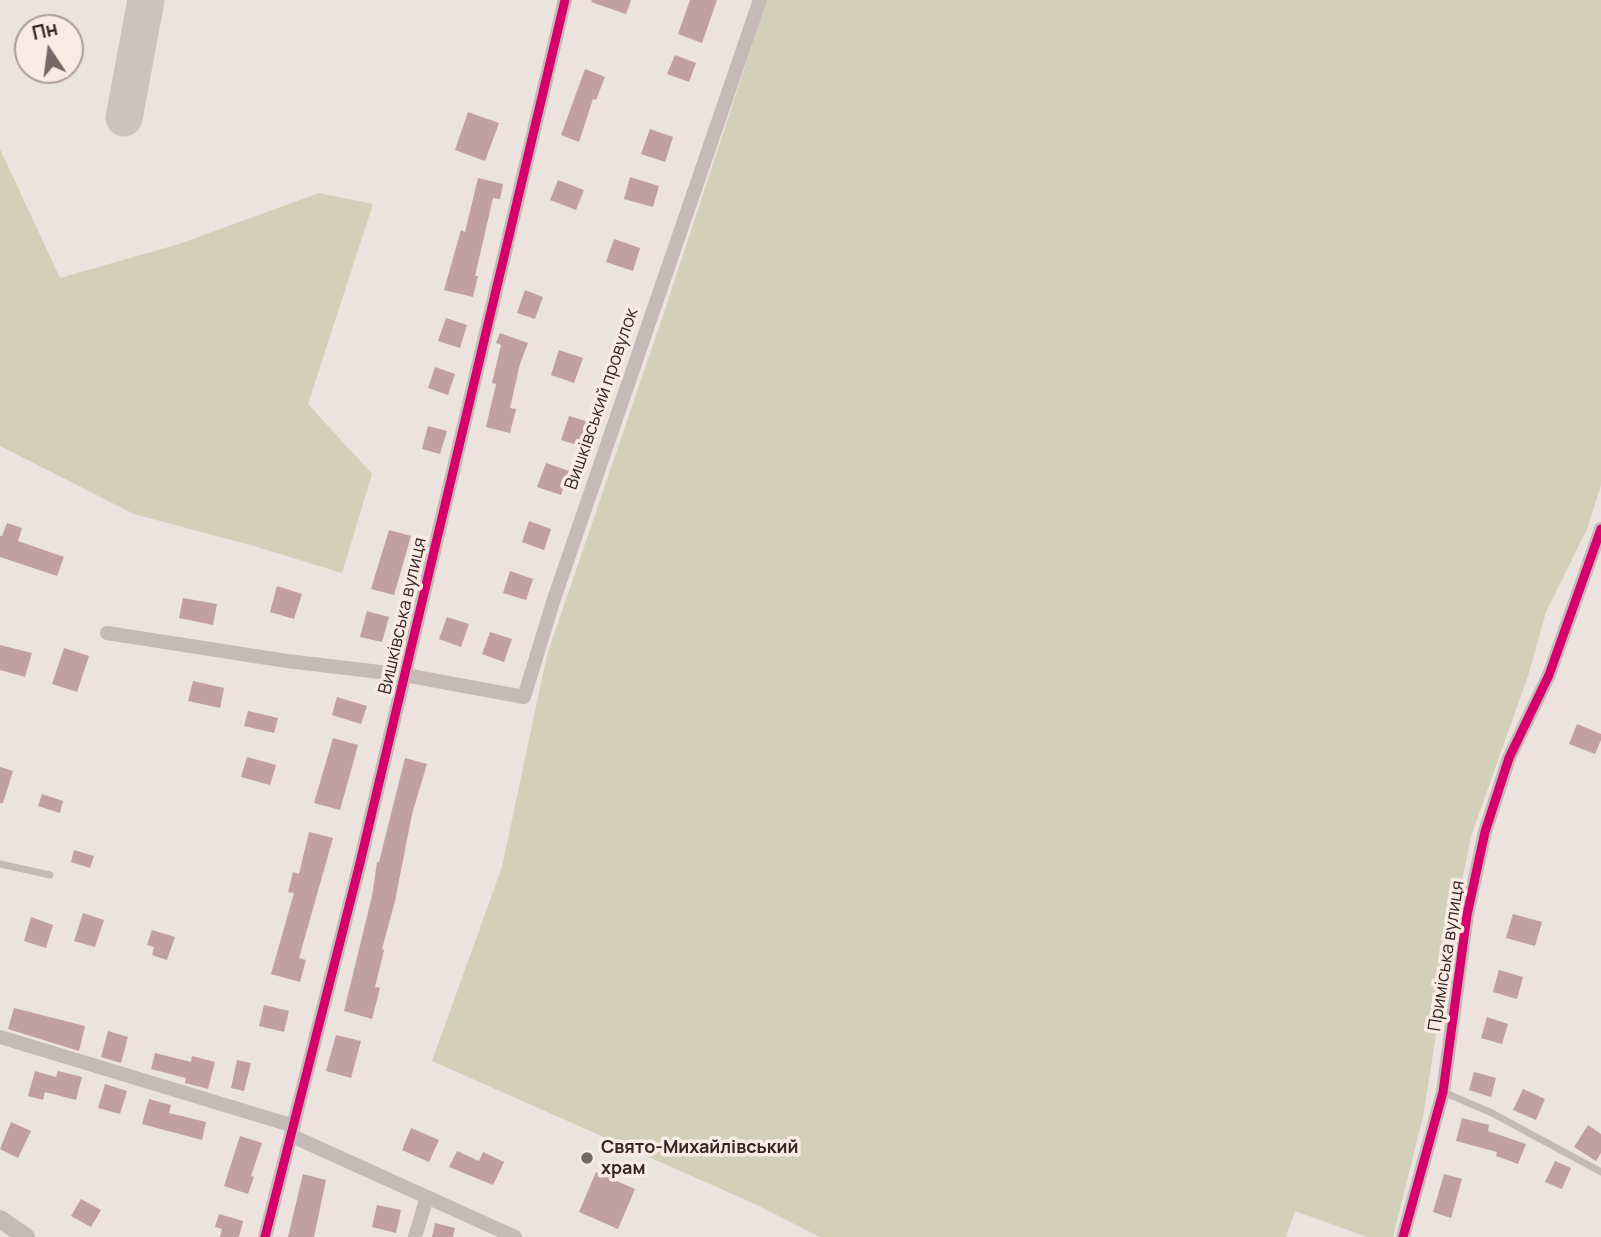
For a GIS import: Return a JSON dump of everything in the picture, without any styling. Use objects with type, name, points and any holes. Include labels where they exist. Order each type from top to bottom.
[{"type":"street","name":"Вишківська вулиця","points":[[265,1237],[405,676],[565,0]]},
{"type":"street","name":"Вишківський провулок","points":[[405,676],[524,697],[589,496],[760,0]]},
{"type":"street","name":"Приміська вулиця","points":[[1403,1237],[1443,1092],[1467,915],[1485,832],[1509,758],[1549,675],[1601,529]]},
{"type":"street","name":"Вишківська вулиця","points":[[107,633],[405,676]]},
{"type":"street","points":[[0,1037],[293,1131],[515,1237]]},
{"type":"street","points":[[415,1237],[427,1197]]},
{"type":"street","points":[[0,1219],[25,1237]]},
{"type":"lane","points":[[0,864],[50,874]]},
{"type":"lane","points":[[1443,1092],[1492,1113],[1601,1172]]},
{"type":"shaded area","points":[[767,0],[1601,0],[1601,485],[1587,529],[1546,612],[1528,676],[1471,836],[1423,1116],[1393,1237],[1367,1237],[1295,1211],[1286,1237],[820,1237],[755,1204],[432,1061],[502,867],[547,655]]},
{"type":"shaded area","points":[[0,149],[60,278],[179,244],[319,193],[373,204],[308,404],[372,474],[342,573],[134,514],[0,446]]},
{"type":"building","points":[[631,0],[626,14],[591,2]]},
{"type":"building","points":[[690,0],[717,0],[702,43],[678,34]]},
{"type":"building","points":[[675,55],[696,63],[689,82],[667,74]]},
{"type":"building","points":[[585,69],[605,77],[596,100],[593,99],[579,142],[561,135]]},
{"type":"building","points":[[468,112],[499,123],[485,161],[455,150]]},
{"type":"building","points":[[650,129],[673,137],[665,162],[641,154]]},
{"type":"building","points":[[630,177],[659,186],[653,207],[624,199]]},
{"type":"building","points":[[478,178],[503,184],[500,199],[493,198],[475,276],[478,276],[473,297],[444,290],[461,230],[465,232]]},
{"type":"building","points":[[558,180],[584,190],[576,210],[550,200]]},
{"type":"building","points":[[614,239],[640,248],[633,271],[606,262]]},
{"type":"building","points":[[525,290],[543,297],[535,319],[517,313]]},
{"type":"building","points":[[446,318],[467,325],[460,348],[438,341]]},
{"type":"building","points":[[500,333],[528,343],[520,364],[510,408],[516,409],[510,433],[486,427],[496,384],[492,383],[501,345],[496,343]]},
{"type":"building","points":[[559,350],[583,358],[574,383],[551,375]]},
{"type":"building","points":[[435,367],[455,374],[448,395],[428,388]]},
{"type":"building","points":[[569,416],[589,422],[581,446],[561,440]]},
{"type":"building","points":[[428,426],[447,431],[440,454],[422,449]]},
{"type":"building","points":[[546,463],[569,471],[561,495],[537,487]]},
{"type":"building","points":[[529,521],[551,529],[544,550],[522,542]]},
{"type":"building","points":[[7,523],[22,528],[18,541],[64,557],[57,576],[0,557],[0,536]]},
{"type":"building","points":[[389,530],[411,536],[394,595],[371,589]]},
{"type":"building","points":[[510,571],[533,579],[526,600],[503,593]]},
{"type":"building","points":[[277,586],[302,594],[294,619],[270,612]]},
{"type":"building","points":[[183,598],[217,604],[213,625],[179,618]]},
{"type":"building","points":[[367,611],[389,617],[382,642],[360,637]]},
{"type":"building","points":[[447,617],[469,624],[461,647],[439,639]]},
{"type":"building","points":[[490,632],[512,639],[504,662],[482,654]]},
{"type":"building","points":[[0,645],[32,653],[25,677],[0,670]]},
{"type":"building","points":[[64,648],[89,656],[77,692],[52,684]]},
{"type":"building","points":[[193,681],[224,688],[220,708],[188,701]]},
{"type":"building","points":[[337,697],[367,706],[361,724],[332,715]]},
{"type":"building","points":[[248,711],[278,718],[274,733],[244,726]]},
{"type":"building","points":[[1577,724],[1601,734],[1595,754],[1569,744]]},
{"type":"building","points":[[333,738],[358,745],[340,810],[314,803]]},
{"type":"building","points":[[247,757],[276,765],[270,785],[241,777]]},
{"type":"building","points":[[405,758],[427,764],[412,814],[395,901],[382,949],[384,950],[375,987],[380,988],[372,1019],[344,1011],[372,896],[377,862]]},
{"type":"building","points":[[0,767],[13,771],[3,803],[0,803]]},
{"type":"building","points":[[42,794],[63,801],[60,813],[38,806]]},
{"type":"building","points":[[309,832],[333,838],[299,958],[306,960],[300,982],[271,974],[294,893],[288,892],[293,872],[299,874]]},
{"type":"building","points":[[74,850],[94,856],[90,868],[71,862]]},
{"type":"building","points":[[83,913],[104,920],[95,947],[74,941]]},
{"type":"building","points":[[1513,914],[1542,922],[1535,946],[1506,938]]},
{"type":"building","points":[[31,917],[53,925],[46,948],[24,941]]},
{"type":"building","points":[[152,930],[175,937],[167,960],[152,955],[154,947],[147,945]]},
{"type":"building","points":[[1499,970],[1523,977],[1517,999],[1493,992]]},
{"type":"building","points":[[264,1005],[289,1011],[284,1032],[259,1026]]},
{"type":"building","points":[[14,1008],[85,1026],[79,1051],[8,1029]]},
{"type":"building","points":[[1487,1017],[1508,1024],[1502,1044],[1481,1038]]},
{"type":"building","points":[[108,1031],[128,1037],[121,1063],[101,1057]]},
{"type":"building","points":[[336,1035],[361,1041],[351,1078],[326,1071]]},
{"type":"building","points":[[155,1053],[191,1062],[192,1056],[215,1062],[208,1089],[185,1083],[186,1078],[151,1069]]},
{"type":"building","points":[[237,1060],[251,1063],[244,1091],[231,1088]]},
{"type":"building","points":[[35,1071],[56,1077],[58,1071],[82,1077],[76,1100],[45,1092],[43,1100],[28,1096]]},
{"type":"building","points":[[1474,1072],[1496,1078],[1491,1097],[1469,1090]]},
{"type":"building","points":[[105,1084],[127,1091],[120,1114],[98,1108]]},
{"type":"building","points":[[1523,1089],[1545,1099],[1536,1120],[1513,1110]]},
{"type":"building","points":[[149,1099],[171,1105],[169,1113],[206,1122],[202,1140],[142,1124]]},
{"type":"building","points":[[1462,1118],[1489,1125],[1488,1131],[1526,1144],[1518,1164],[1496,1156],[1497,1152],[1456,1141]]},
{"type":"building","points":[[11,1122],[31,1131],[18,1158],[0,1149]]},
{"type":"building","points":[[1588,1125],[1601,1134],[1601,1153],[1596,1161],[1574,1147]]},
{"type":"building","points":[[411,1128],[439,1140],[429,1162],[402,1150]]},
{"type":"building","points":[[240,1136],[262,1143],[248,1194],[224,1186]]},
{"type":"building","points":[[457,1151],[479,1161],[483,1152],[504,1162],[493,1185],[449,1167]]},
{"type":"building","points":[[1555,1161],[1571,1168],[1562,1189],[1545,1182]]},
{"type":"building","points":[[596,1172],[635,1189],[618,1229],[579,1212]]},
{"type":"building","points":[[303,1174],[326,1180],[314,1237],[288,1237]]},
{"type":"building","points":[[1444,1174],[1462,1179],[1451,1218],[1433,1212]]},
{"type":"building","points":[[81,1199],[101,1210],[91,1227],[71,1216]]},
{"type":"building","points":[[377,1205],[401,1210],[396,1233],[372,1227]]},
{"type":"building","points":[[219,1214],[243,1221],[239,1237],[220,1237],[222,1229],[215,1227]]},
{"type":"building","points":[[435,1223],[455,1228],[453,1237],[432,1237]]},
{"type":"taxiway","points":[[124,118],[146,0]]},
{"type":"cycle path","points":[[265,1237],[359,867],[565,0]]},
{"type":"cycle path","points":[[1403,1237],[1443,1092],[1467,915],[1485,832],[1509,758],[1549,675],[1601,529]]},
{"type":"place","name":"Свято-Михайлівський храм","points":[[587,1158]]}]
